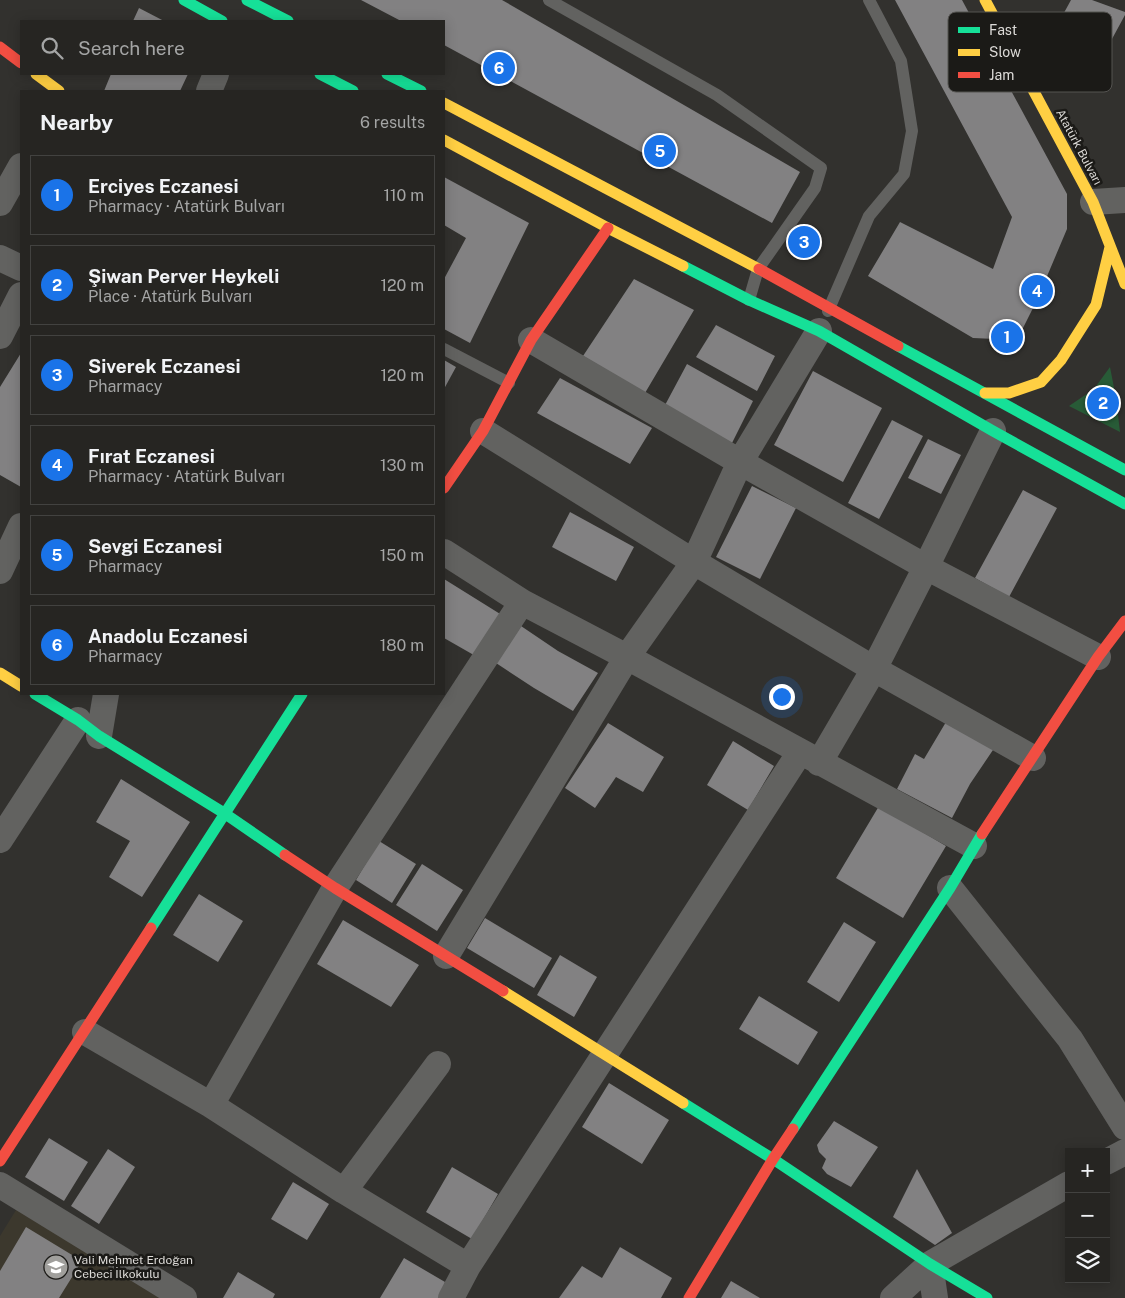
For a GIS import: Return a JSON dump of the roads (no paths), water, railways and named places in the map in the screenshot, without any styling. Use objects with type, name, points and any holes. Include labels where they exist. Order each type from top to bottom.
[{"type":"street","points":[[184,0],[220,20]]},
{"type":"street","name":"Atatürk Bulvarı","points":[[985,0],[991,12]]},
{"type":"street","points":[[245,2],[286,20]]},
{"type":"street","points":[[0,47],[20,62]]},
{"type":"street","points":[[37,75],[58,90]]},
{"type":"street","points":[[209,90],[216,75]]},
{"type":"street","points":[[322,75],[351,90]]},
{"type":"street","points":[[389,75],[419,90]]},
{"type":"street","name":"Atatürk Bulvarı","points":[[1034,92],[1093,202],[1125,284]]},
{"type":"street","points":[[445,105],[758,269],[1125,470]]},
{"type":"street","points":[[445,141],[608,228],[750,300],[819,331],[1125,504]]},
{"type":"street","points":[[0,203],[20,168]]},
{"type":"street","points":[[1093,202],[1125,200]]},
{"type":"street","points":[[445,487],[484,431],[531,340],[608,228]]},
{"type":"street","points":[[985,393],[1009,394],[1041,382],[1061,360],[1096,305],[1110,247]]},
{"type":"street","points":[[0,258],[20,268]]},
{"type":"street","points":[[0,336],[20,297]]},
{"type":"street","points":[[446,956],[627,657],[694,562],[740,462],[819,331]]},
{"type":"street","points":[[531,340],[740,462],[926,567],[1098,657]]},
{"type":"street","points":[[484,431],[694,562],[874,669],[1033,758]]},
{"type":"street","points":[[451,1298],[468,1266],[605,1055],[809,757],[874,669],[993,431]]},
{"type":"street","points":[[0,571],[20,528]]},
{"type":"street","points":[[445,553],[522,602],[974,846]]},
{"type":"street","points":[[211,1105],[335,888],[522,602]]},
{"type":"street","points":[[690,1298],[773,1159],[950,888],[974,846],[1098,657],[1125,621]]},
{"type":"street","points":[[0,673],[20,685]]},
{"type":"street","points":[[37,695],[224,813],[335,888],[773,1159],[930,1264],[987,1298]]},
{"type":"street","points":[[99,736],[106,695]]},
{"type":"street","points":[[0,1161],[301,695]]},
{"type":"street","points":[[0,840],[78,720]]},
{"type":"street","points":[[950,888],[1070,1039],[1125,1127]]},
{"type":"street","points":[[84,1032],[211,1105],[344,1191],[468,1266]]},
{"type":"street","points":[[344,1191],[438,1064]]},
{"type":"street","points":[[1110,1160],[1125,1152]]},
{"type":"street","points":[[0,1185],[184,1298]]},
{"type":"street","points":[[894,1298],[930,1264],[1065,1186]]},
{"type":"street","points":[[930,1264],[935,1298]]},
{"type":"lane","points":[[549,0],[717,95],[821,168],[815,188],[758,269],[750,300]]},
{"type":"lane","points":[[819,331],[869,216],[904,174],[912,131],[901,61],[869,0]]},
{"type":"lane","points":[[445,350],[508,383]]},
{"type":"place","name":"Anadolu Eczanesi","points":[[499,68]]},
{"type":"place","name":"Sevgi Eczanesi","points":[[660,151]]},
{"type":"place","name":"Siverek Eczanesi","points":[[804,242]]},
{"type":"place","name":"Fırat Eczanesi","points":[[1037,291]]},
{"type":"place","name":"Erciyes Eczanesi","points":[[1007,337]]},
{"type":"place","name":"Şiwan Perver Heykeli","points":[[1103,403]]},
{"type":"place","name":"Vali Mehmet Erdoğan Cebeci İlkokulu","points":[[56,1267]]}]
